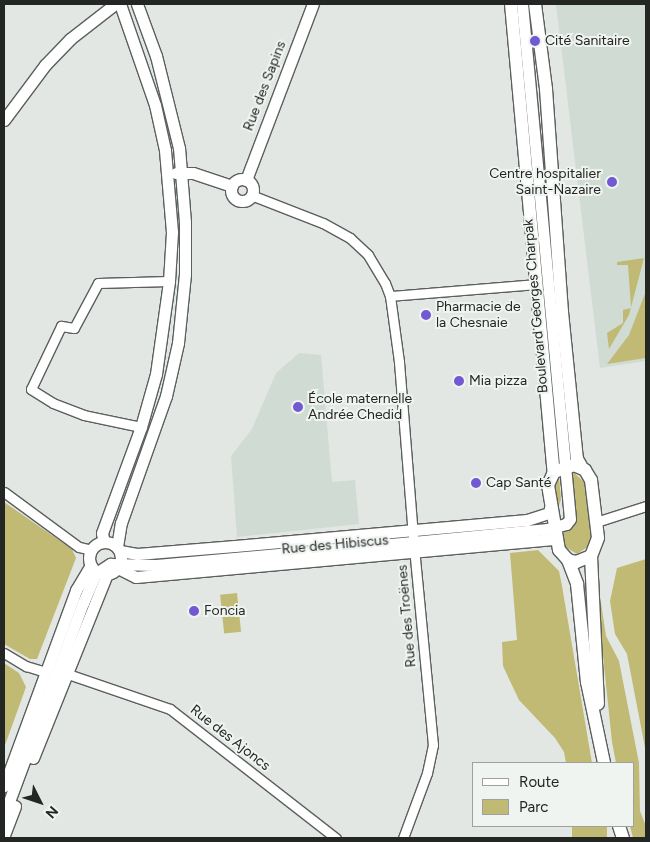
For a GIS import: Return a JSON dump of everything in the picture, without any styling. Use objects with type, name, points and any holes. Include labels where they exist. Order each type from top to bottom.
[{"type":"main road","name":"Boulevard Georges Charpak","points":[[511,4],[554,472],[548,485],[552,531],[559,550],[568,560]]},
{"type":"main road","name":"Boulevard Georges Charpak","points":[[536,4],[546,89],[562,312],[577,460],[591,480],[596,522],[597,545],[592,556]]},
{"type":"main road","points":[[554,472],[566,466],[581,466]]},
{"type":"main road","points":[[598,732],[592,556],[581,562],[568,560],[576,584],[588,682],[604,762]]},
{"type":"street","points":[[4,120],[45,65],[70,40],[116,4]]},
{"type":"street","points":[[92,550],[104,542],[102,533],[141,427],[159,360],[169,281],[172,232],[168,176],[156,105],[120,4]]},
{"type":"street","points":[[4,786],[76,590],[99,570],[110,564],[119,566],[118,549],[122,523],[166,396],[178,343],[185,274],[182,172],[170,107],[137,4]]},
{"type":"street","name":"Rue des Sapins","points":[[246,180],[313,4]]},
{"type":"street","name":"Boulevard Georges Charpak","points":[[522,4],[570,519],[566,524],[552,531]]},
{"type":"street","points":[[168,176],[182,172],[232,186]]},
{"type":"street","points":[[239,179],[246,180],[252,188],[251,195],[242,200],[236,198],[232,186],[239,179]]},
{"type":"street","name":"Rue des Troënes","points":[[251,195],[323,223],[350,238],[374,263],[390,296],[433,745],[429,768],[403,838]]},
{"type":"street","points":[[141,427],[84,415],[54,403],[31,389],[61,326],[74,328],[98,283],[169,281]]},
{"type":"street","points":[[390,296],[536,284]]},
{"type":"street","points":[[4,492],[79,546],[92,550]]},
{"type":"street","points":[[596,522],[646,506]]},
{"type":"street","name":"Rue des Hibiscus","points":[[104,542],[118,549],[137,554],[413,528],[527,520],[549,513],[550,508]]},
{"type":"street","name":"Rue des Hibiscus","points":[[119,566],[136,577],[414,548],[552,531]]},
{"type":"street","points":[[4,835],[65,673],[99,570],[92,550]]},
{"type":"street","points":[[4,815],[83,603],[99,570]]},
{"type":"street","points":[[4,653],[46,672]]},
{"type":"street","name":"Rue des Ajoncs","points":[[65,673],[170,710],[336,838]]},
{"type":"shaded area","name":"Centre hospitalier Saint-Nazaire","points":[[556,4],[646,4],[646,361],[600,368]]},
{"type":"shaded area","points":[[299,353],[321,355],[332,482],[355,480],[359,524],[237,537],[231,456],[252,429],[276,373]]},
{"type":"green space","points":[[644,258],[631,308],[628,265],[617,265],[617,262]]},
{"type":"green space","points":[[646,291],[646,358],[607,364],[629,335]]},
{"type":"green space","points":[[631,308],[629,315],[609,349],[607,333],[623,323],[623,310]]},
{"type":"green space","points":[[572,471],[584,482],[591,537],[589,546],[577,554],[564,546],[562,534],[574,524]]},
{"type":"green space","points":[[559,476],[561,500],[558,507],[555,487]]},
{"type":"green space","points":[[4,502],[72,549],[76,558],[37,659],[30,659],[4,644]]},
{"type":"green space","points":[[538,550],[559,571],[592,762],[566,762],[564,752],[555,738],[519,700],[503,666],[502,642],[517,640],[510,553]]},
{"type":"green space","points":[[646,559],[646,753],[627,654],[615,634],[610,601],[617,568]]},
{"type":"green space","points":[[596,589],[599,590],[606,636],[619,661],[639,763],[640,811],[646,826],[646,838],[633,838],[630,827],[635,827],[635,762],[616,762],[612,742]]},
{"type":"green space","points":[[237,593],[241,632],[224,634],[220,595]]},
{"type":"green space","points":[[4,663],[19,673],[26,687],[4,748]]},
{"type":"green space","points":[[572,827],[607,827],[607,838],[572,838]]},
{"type":"place","name":"Cité Sanitaire","points":[[535,41]]},
{"type":"place","name":"Centre hospitalier Saint-Nazaire","points":[[612,182]]},
{"type":"place","name":"Pharmacie de la Chesnaie","points":[[426,315]]},
{"type":"place","name":"Mia pizza","points":[[459,381]]},
{"type":"place","name":"École maternelle Andrée Chedid","points":[[298,407]]},
{"type":"place","name":"Cap Santé","points":[[476,483]]},
{"type":"place","name":"Foncia","points":[[194,611]]}]
